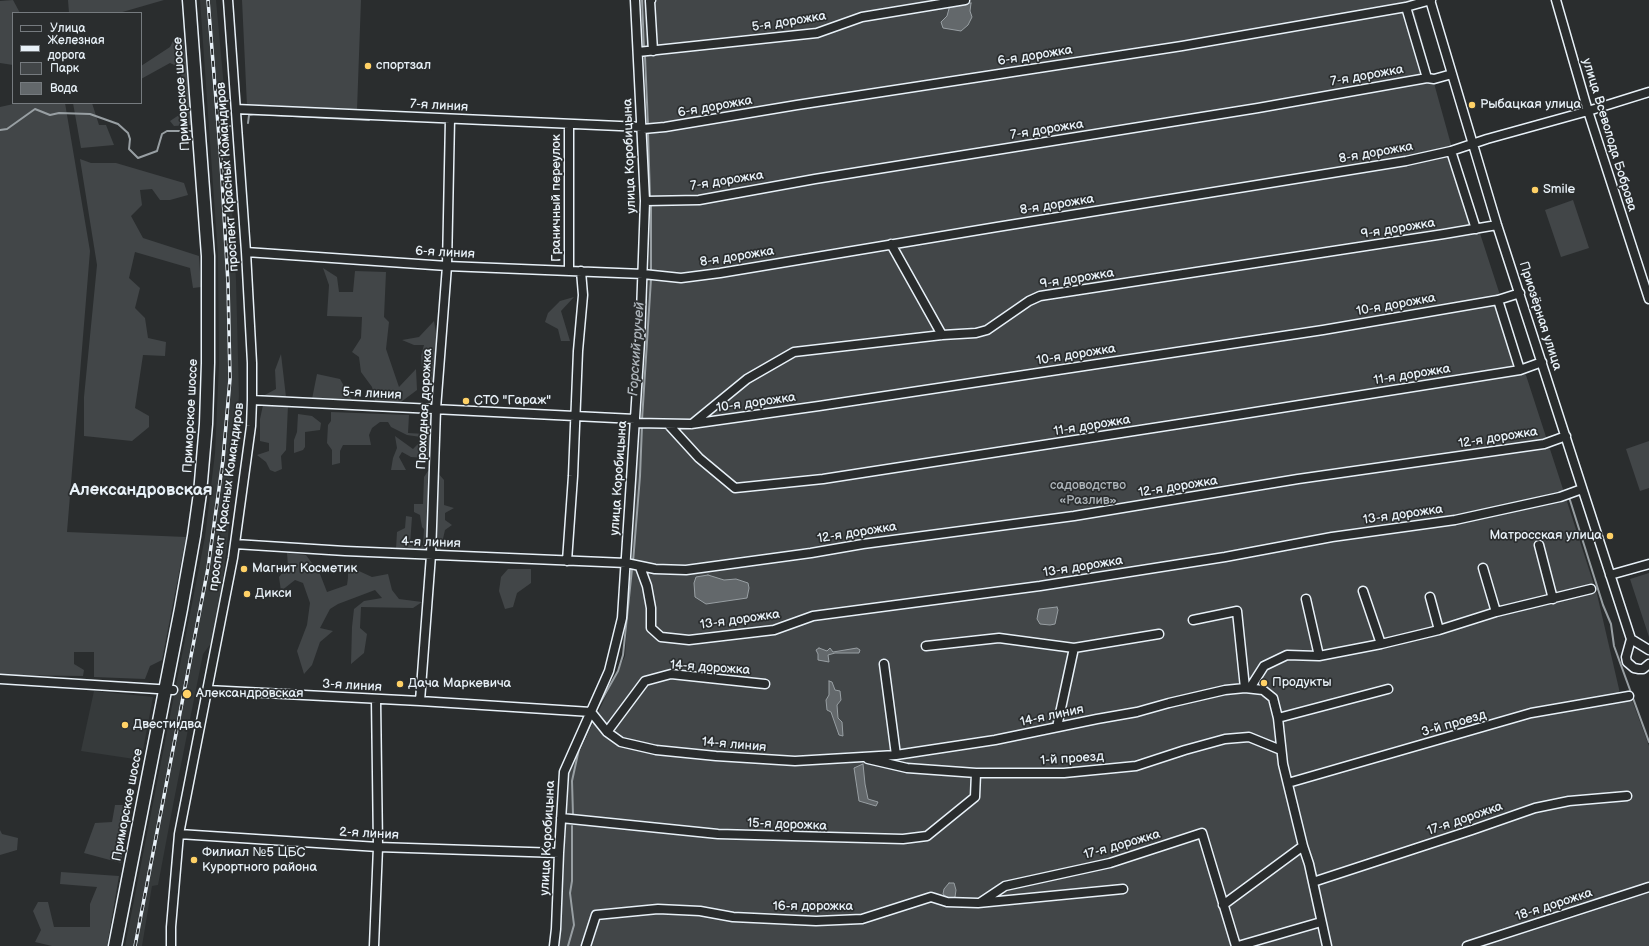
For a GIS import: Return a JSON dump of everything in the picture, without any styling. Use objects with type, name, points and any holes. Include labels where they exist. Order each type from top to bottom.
[{"type":"highway","name":"Приморское шоссе","points":[[122,946],[169,689],[200,493],[206,424],[208,363],[208,256],[189,0]]},
{"type":"highway","name":"Приморское шоссе","points":[[115,946],[201,536],[207,493],[215,363],[214,256],[196,0]]},
{"type":"street","name":"проспект Красных Командиров","points":[[172,946],[171,927],[179,834],[235,544],[251,426],[252,364],[246,252],[228,0]]},
{"type":"street","name":"улица Коробицына","points":[[554,946],[556,929],[560,818],[564,772],[609,671],[622,618],[635,421],[643,274],[645,201],[635,0]]},
{"type":"street","points":[[651,0],[653,51]]},
{"type":"street","name":"5-я дорожка","points":[[638,52],[817,33],[862,18],[965,0]]},
{"type":"street","name":"6-я дорожка","points":[[642,128],[665,127],[1182,46],[1406,7],[1430,0]]},
{"type":"street","name":"Приозёрная улица","points":[[1430,0],[1497,225],[1631,639]]},
{"type":"street","name":"улица Всеволода Боброва","points":[[1556,0],[1588,111],[1649,299]]},
{"type":"street","points":[[1406,7],[1428,78]]},
{"type":"street","name":"7-я дорожка","points":[[645,201],[699,200],[815,178],[1235,112],[1428,78],[1434,79],[1452,74]]},
{"type":"street","points":[[1473,144],[1487,138],[1588,111],[1649,92]]},
{"type":"street","name":"7-я линия","points":[[236,109],[642,128]]},
{"type":"street","name":"Проходная дорожка","points":[[420,701],[431,555],[436,409],[447,266],[450,119]]},
{"type":"street","name":"Граничный переулок","points":[[569,125],[569,271]]},
{"type":"street","name":"8-я дорожка","points":[[643,274],[681,278],[720,273],[1406,161],[1451,152],[1473,144]]},
{"type":"street","points":[[1451,152],[1476,229]]},
{"type":"street","name":"9-я дорожка","points":[[691,424],[747,379],[794,352],[942,335],[976,333],[987,330],[1029,301],[1040,296],[1497,225]]},
{"type":"street","points":[[891,244],[942,335]]},
{"type":"street","name":"6-я линия","points":[[246,252],[447,266],[643,274]]},
{"type":"street","points":[[567,561],[576,416],[578,351],[583,295],[581,271]]},
{"type":"street","name":"10-я дорожка","points":[[635,421],[668,424],[691,424],[1315,331],[1498,300],[1520,293]]},
{"type":"street","points":[[1498,300],[1520,370]]},
{"type":"street","name":"11-я дорожка","points":[[668,424],[699,458],[735,488],[822,479],[1213,419],[1520,370],[1542,362]]},
{"type":"street","name":"5-я линия","points":[[252,400],[576,416],[635,421]]},
{"type":"street","name":"12-я дорожка","points":[[626,563],[655,570],[686,570],[811,553],[863,544],[1067,517],[1298,480],[1544,444],[1566,436]]},
{"type":"street","name":"13-я дорожка","points":[[640,567],[647,586],[651,608],[651,628],[661,637],[690,640],[774,630],[813,616],[1040,586],[1224,557],[1332,537],[1455,520],[1567,495],[1582,489]]},
{"type":"street","name":"4-я линия","points":[[235,544],[344,551],[626,563]]},
{"type":"street","points":[[1539,545],[1553,599]]},
{"type":"street","points":[[1610,576],[1649,564]]},
{"type":"street","points":[[1483,568],[1496,612]]},
{"type":"street","points":[[1248,688],[1264,666],[1287,655],[1319,656],[1381,644],[1439,630],[1496,612],[1590,589]]},
{"type":"street","points":[[1363,591],[1381,644]]},
{"type":"street","points":[[1430,597],[1439,630]]},
{"type":"street","points":[[1306,599],[1319,656]]},
{"type":"street","points":[[1193,620],[1237,611],[1248,688]]},
{"type":"street","points":[[926,646],[999,638],[1074,648],[1159,634]]},
{"type":"street","points":[[1649,650],[1631,639],[1626,657],[1630,666],[1639,669],[1643,669],[1649,664]]},
{"type":"street","points":[[1057,727],[1074,648]]},
{"type":"street","points":[[884,664],[896,755]]},
{"type":"street","name":"14-я дорожка","points":[[607,732],[645,681],[671,674],[765,684]]},
{"type":"street","points":[[0,679],[169,689]]},
{"type":"street","name":"14-я линия","points":[[591,712],[607,732],[621,742],[656,750],[716,756],[795,761],[896,755],[996,740],[1137,712],[1226,690],[1248,688],[1263,690],[1273,698],[1278,718],[1283,764],[1313,882],[1327,946]]},
{"type":"street","points":[[1278,718],[1388,689]]},
{"type":"street","name":"3-я линия","points":[[207,690],[420,701],[591,712]]},
{"type":"street","name":"3-й проезд","points":[[1288,783],[1531,713],[1629,696]]},
{"type":"street","points":[[374,946],[378,847],[376,699]]},
{"type":"street","name":"1-й проезд","points":[[859,757],[907,768],[976,773],[1064,773],[1136,766],[1184,750],[1225,739],[1249,737],[1281,750]]},
{"type":"street","name":"15-я дорожка","points":[[560,818],[718,834],[902,839],[927,836],[975,797],[976,773]]},
{"type":"street","name":"17-я дорожка","points":[[1313,882],[1535,808],[1569,801],[1627,796]]},
{"type":"street","name":"17-я дорожка","points":[[978,903],[1005,886],[1110,863],[1202,833],[1223,905],[1237,946],[1321,922]]},
{"type":"street","name":"2-я линия","points":[[179,834],[378,847],[559,853]]},
{"type":"street","points":[[1223,905],[1303,846]]},
{"type":"street","name":"18-я дорожка","points":[[1467,946],[1649,887]]},
{"type":"street","name":"16-я дорожка","points":[[586,946],[596,915],[658,909],[700,910],[733,917],[816,921],[862,919],[931,897],[948,902],[978,903],[1123,890]]},
{"type":"shaded area","points":[[200,0],[216,0],[227,120],[236,280],[239,396],[228,537],[222,587],[212,642],[203,654],[158,885],[152,886],[142,946],[125,946],[205,537],[215,453],[219,364],[218,256]]},
{"type":"shaded area","points":[[94,691],[153,697],[141,760],[81,751]]},
{"type":"green space","points":[[13,0],[19,12],[12,12],[12,65],[0,63],[0,1]]},
{"type":"green space","points":[[68,0],[164,0],[122,12],[69,12]]},
{"type":"green space","points":[[242,0],[361,0],[357,110],[247,106]]},
{"type":"green space","name":"садоводство «Разлив»","points":[[643,0],[1411,0],[1450,141],[1597,594],[1622,702],[1632,700],[1649,746],[1649,946],[559,946],[569,773],[625,656],[649,269],[649,127]]},
{"type":"green space","points":[[175,37],[183,38],[188,77],[191,125],[174,126],[170,121],[182,113],[181,68],[170,63],[142,78],[142,65],[170,47]]},
{"type":"green space","points":[[14,104],[65,104],[90,251],[67,532],[186,537],[162,660],[150,666],[145,679],[94,677],[94,652],[74,652],[74,664],[84,670],[83,676],[0,675],[0,107]]},
{"type":"green space","points":[[73,104],[92,104],[99,125],[106,125],[114,145],[81,148]]},
{"type":"green space","points":[[80,159],[91,163],[116,163],[184,183],[188,195],[170,200],[160,200],[152,189],[140,190],[142,205],[131,216],[143,238],[199,256],[201,287],[193,288],[190,268],[135,252],[129,278],[140,288],[135,308],[145,318],[148,338],[166,342],[165,356],[143,355],[135,408],[149,416],[149,427],[132,441],[84,436],[84,397],[97,265]]},
{"type":"green space","points":[[1573,200],[1589,248],[1561,257],[1545,210]]},
{"type":"green space","points":[[323,268],[337,277],[339,292],[353,292],[355,271],[386,272],[384,317],[389,322],[386,349],[399,387],[416,369],[417,390],[401,402],[375,401],[372,387],[361,372],[359,357],[352,352],[361,338],[362,317],[327,316],[329,285]]},
{"type":"green space","points":[[574,297],[561,311],[570,341],[561,341],[558,329],[545,322],[548,313],[560,301]]},
{"type":"green space","points":[[434,321],[438,345],[434,404],[430,404],[432,394],[430,380],[422,368],[421,356],[424,345],[414,345],[402,340],[419,337]]},
{"type":"green space","points":[[281,354],[286,397],[263,396],[276,389],[275,370]]},
{"type":"green space","points":[[317,374],[340,379],[352,400],[312,399]]},
{"type":"green space","points":[[263,405],[288,405],[286,450],[281,456],[282,469],[275,472],[270,470],[266,462],[257,455],[269,451],[269,443],[260,441],[260,419]]},
{"type":"green space","points":[[331,412],[409,415],[408,433],[425,434],[427,418],[434,420],[432,460],[411,457],[402,452],[399,457],[406,470],[391,470],[393,458],[397,448],[395,436],[413,449],[421,441],[421,437],[407,435],[391,427],[388,422],[380,422],[372,428],[369,435],[371,445],[343,445],[340,451],[340,463],[332,465],[332,450],[327,443],[328,425],[331,421]]},
{"type":"green space","points":[[298,414],[312,416],[321,423],[320,430],[305,432],[305,447],[303,450],[294,453],[294,440],[297,432]]},
{"type":"green space","points":[[1649,441],[1649,488],[1640,491],[1626,449]]},
{"type":"green space","points":[[428,471],[431,472],[429,551],[396,549],[397,532],[405,528],[406,516],[412,517],[410,545],[423,545],[424,529],[422,527],[420,515],[414,512],[414,504],[423,504],[424,477]]},
{"type":"green space","points":[[437,472],[444,480],[444,505],[454,508],[445,513],[445,520],[452,525],[445,530],[440,552],[433,551]]},
{"type":"green space","points":[[287,553],[306,555],[320,574],[327,592],[347,585],[348,566],[372,577],[388,574],[392,590],[399,599],[422,602],[413,608],[361,607],[360,628],[367,634],[364,653],[351,664],[354,609],[364,601],[382,598],[375,590],[338,604],[330,609],[320,628],[333,631],[320,642],[312,665],[304,674],[297,651],[307,625],[310,603],[303,583],[295,580],[281,591],[279,577],[288,566]]},
{"type":"green space","points":[[508,569],[531,569],[531,583],[517,593],[513,607],[505,609],[499,591],[501,577]]},
{"type":"green space","points":[[1649,573],[1649,637],[1630,579]]},
{"type":"green space","points":[[115,805],[123,805],[129,821],[121,863],[84,853],[95,823],[112,822]]},
{"type":"green space","points":[[0,830],[2,834],[18,838],[17,850],[0,855]]},
{"type":"green space","points":[[61,872],[119,876],[107,946],[52,946],[35,942],[41,930],[33,911],[38,902],[48,902],[54,927],[90,927],[90,904],[97,887],[60,884]]},
{"type":"water","points":[[971,3],[970,11],[972,17],[968,25],[961,31],[943,28],[941,22],[947,16],[950,5]]},
{"type":"water","points":[[708,575],[724,580],[736,579],[748,583],[749,588],[747,598],[706,604],[695,597],[694,583],[696,577]]},
{"type":"water","points":[[1057,607],[1058,610],[1055,624],[1040,624],[1037,619],[1039,609]]},
{"type":"water","points":[[819,648],[827,651],[830,648],[833,652],[857,648],[860,650],[859,653],[835,653],[828,655],[829,662],[818,660],[816,650]]},
{"type":"water","points":[[829,681],[832,682],[835,690],[840,691],[841,700],[837,705],[838,718],[842,722],[843,736],[839,735],[831,712],[827,710],[826,700],[829,695]]},
{"type":"water","points":[[863,764],[868,799],[878,802],[876,806],[859,801],[854,768]]},
{"type":"water","points":[[949,883],[954,883],[956,890],[955,897],[949,899],[943,894],[944,889]]},
{"type":"waterway","name":"Горский ручей","points":[[642,0],[644,48]]},
{"type":"waterway","name":"Горский ручей","points":[[645,57],[648,125]]},
{"type":"waterway","points":[[0,130],[7,129],[35,109],[50,115],[59,113],[90,114],[118,124],[128,133],[130,139],[129,149],[138,158],[157,151],[162,134],[167,131],[192,131]]},
{"type":"waterway","points":[[248,123],[249,115],[255,114],[369,120]]},
{"type":"waterway","points":[[221,127],[230,126]]},
{"type":"waterway","name":"Горский ручей","points":[[648,132],[650,198]]},
{"type":"waterway","name":"Горский ручей","points":[[651,205],[651,273]]},
{"type":"waterway","name":"Горский ручей","points":[[642,420],[651,279]]},
{"type":"waterway","name":"Горский ручей","points":[[633,562],[640,476],[642,426]]},
{"type":"waterway","points":[[1569,497],[1603,605],[1611,624],[1614,646],[1649,742]]},
{"type":"waterway","name":"Горский ручей","points":[[595,712],[618,671],[623,655],[632,569]]},
{"type":"waterway","name":"Горский ручей","points":[[573,815],[572,781],[579,749],[592,721]]},
{"type":"waterway","name":"Горский ручей","points":[[568,946],[574,925],[570,893],[572,881],[572,826]]},
{"type":"railway","points":[[135,946],[208,568],[223,460],[230,379],[228,283],[221,162],[208,0]]},
{"type":"place","name":"спортзал","points":[[368,66]]},
{"type":"place","name":"Рыбацкая улица","points":[[1472,105]]},
{"type":"place","name":"Smile","points":[[1535,190]]},
{"type":"place","name":"СТО \"Гараж\"","points":[[466,401]]},
{"type":"place","name":"Матросская улица","points":[[1610,536]]},
{"type":"place","name":"Магнит Косметик","points":[[244,569]]},
{"type":"place","name":"Дикси","points":[[247,594]]},
{"type":"place","name":"Продукты","points":[[1264,683]]},
{"type":"place","name":"Дача Маркевича","points":[[400,684]]},
{"type":"place","name":"Александровская","points":[[187,694]]},
{"type":"place","name":"Двести два","points":[[125,725]]},
{"type":"place","name":"Филиал №5 ЦБС Курортного района","points":[[194,860]]},
{"type":"district","name":"Александровская","points":[[141,491]]}]
